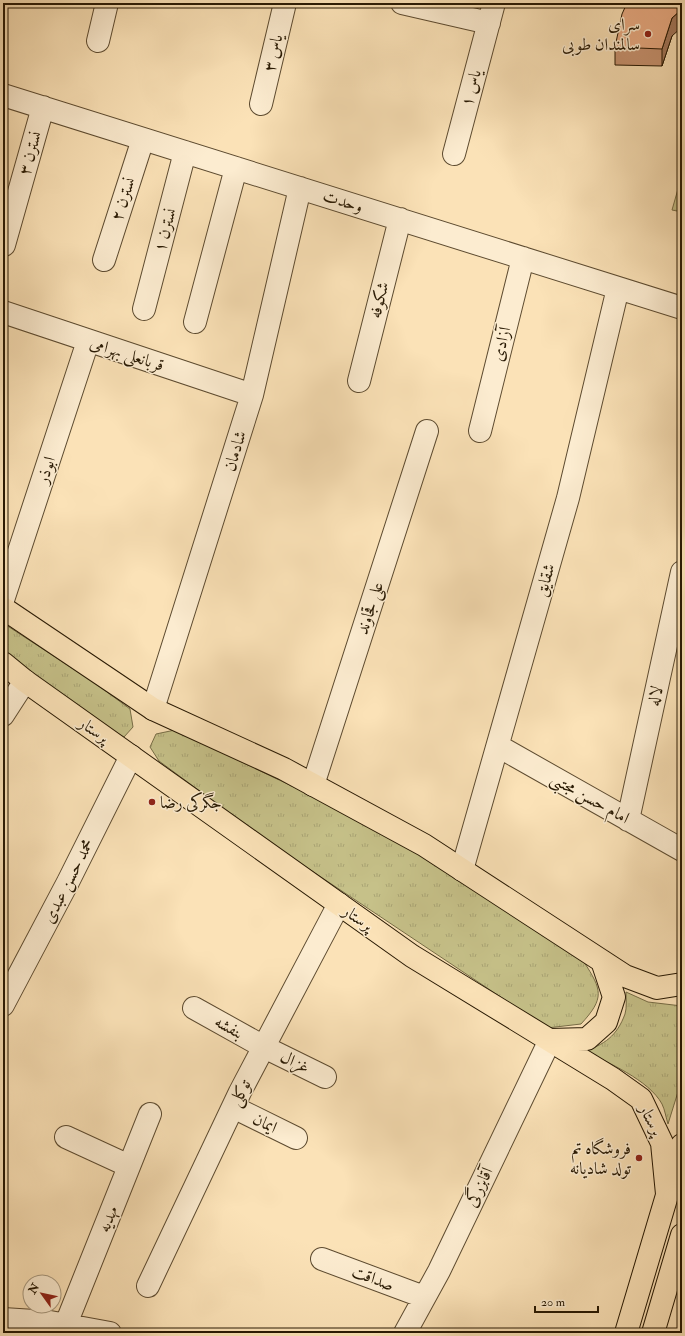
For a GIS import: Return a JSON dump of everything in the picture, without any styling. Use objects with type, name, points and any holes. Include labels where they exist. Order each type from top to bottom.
[{"type":"main road","points":[[3,608],[153,709],[284,769],[424,845],[625,976],[657,988],[682,984]]},
{"type":"main road","name":"پرستار","points":[[3,663],[25,681],[412,956],[613,1079],[641,1099],[662,1144],[667,1194]]},
{"type":"main road","points":[[550,1040],[587,1039],[606,1022],[614,997],[602,961]]},
{"type":"main road","points":[[626,1333],[682,1144]]},
{"type":"main road","points":[[653,1333],[682,1235]]},
{"type":"street","points":[[98,41],[107,3]]},
{"type":"street","name":"یاس ۳","points":[[262,104],[285,3]]},
{"type":"street","points":[[402,3],[491,13]]},
{"type":"street","name":"یاس ۱","points":[[454,154],[491,13]]},
{"type":"street","name":"وحدت","points":[[3,95],[682,308]]},
{"type":"street","name":"نسترن ۳","points":[[4,245],[44,107]]},
{"type":"street","name":"نسترن ۲","points":[[104,260],[143,138]]},
{"type":"street","name":"نسترن ۱","points":[[144,309],[185,152]]},
{"type":"street","points":[[195,322],[236,168]]},
{"type":"street","name":"شادمان","points":[[153,709],[252,395],[300,188]]},
{"type":"street","name":"شکوفه","points":[[359,381],[400,219]]},
{"type":"street","name":"آزادی","points":[[480,431],[523,258]]},
{"type":"street","name":"شقایق","points":[[462,870],[568,498],[618,288]]},
{"type":"street","name":"قربانعلی بهرامی","points":[[3,312],[252,395]]},
{"type":"street","name":"ابوذر","points":[[3,600],[88,341]]},
{"type":"street","name":"علی قجاوند","points":[[313,785],[427,431]]},
{"type":"street","name":"لاله","points":[[628,820],[682,572]]},
{"type":"street","points":[[3,715],[25,681]]},
{"type":"street","name":"امام حسن مجتبی","points":[[498,746],[682,850]]},
{"type":"street","name":"محمد حسن عبدی","points":[[3,1005],[68,882],[130,756]]},
{"type":"street","name":"توکلی","points":[[148,1286],[233,1107],[339,904]]},
{"type":"street","name":"بنفشه","points":[[194,1008],[264,1047]]},
{"type":"street","name":"آقابزرگی","points":[[405,1333],[550,1040]]},
{"type":"street","name":"غزال","points":[[264,1047],[325,1077]]},
{"type":"street","name":"ایمان","points":[[233,1107],[296,1138]]},
{"type":"street","name":"مهدیه","points":[[66,1324],[150,1114]]},
{"type":"street","points":[[66,1137],[129,1166]]},
{"type":"street","name":"صداقت","points":[[322,1259],[424,1297]]},
{"type":"street","points":[[3,1319],[66,1324],[110,1333]]},
{"type":"green space","points":[[682,175],[682,212],[672,210]]},
{"type":"green space","points":[[3,623],[95,683],[130,709],[133,727],[124,737],[102,727],[3,650]]},
{"type":"green space","points":[[175,730],[325,802],[423,856],[584,962],[594,980],[598,994],[594,1007],[589,1015],[581,1024],[547,1028],[273,845],[159,761],[150,747],[156,734]]},
{"type":"green space","points":[[626,992],[648,1002],[682,1006],[682,1079],[668,1124],[662,1104],[648,1087],[627,1073],[584,1051],[598,1046],[614,1034],[622,1022],[626,1012]]},
{"type":"building","name":"سرای سالمندان طوبی","points":[[627,3],[682,3],[682,9],[672,18],[662,49],[615,47],[622,14]]},
{"type":"place","name":"سرای سالمندان طوبی","points":[[648,34]]},
{"type":"place","name":"جگرکی رضا","points":[[152,802]]},
{"type":"place","name":"فروشگاه تم تولد شادیانه","points":[[639,1158]]}]
